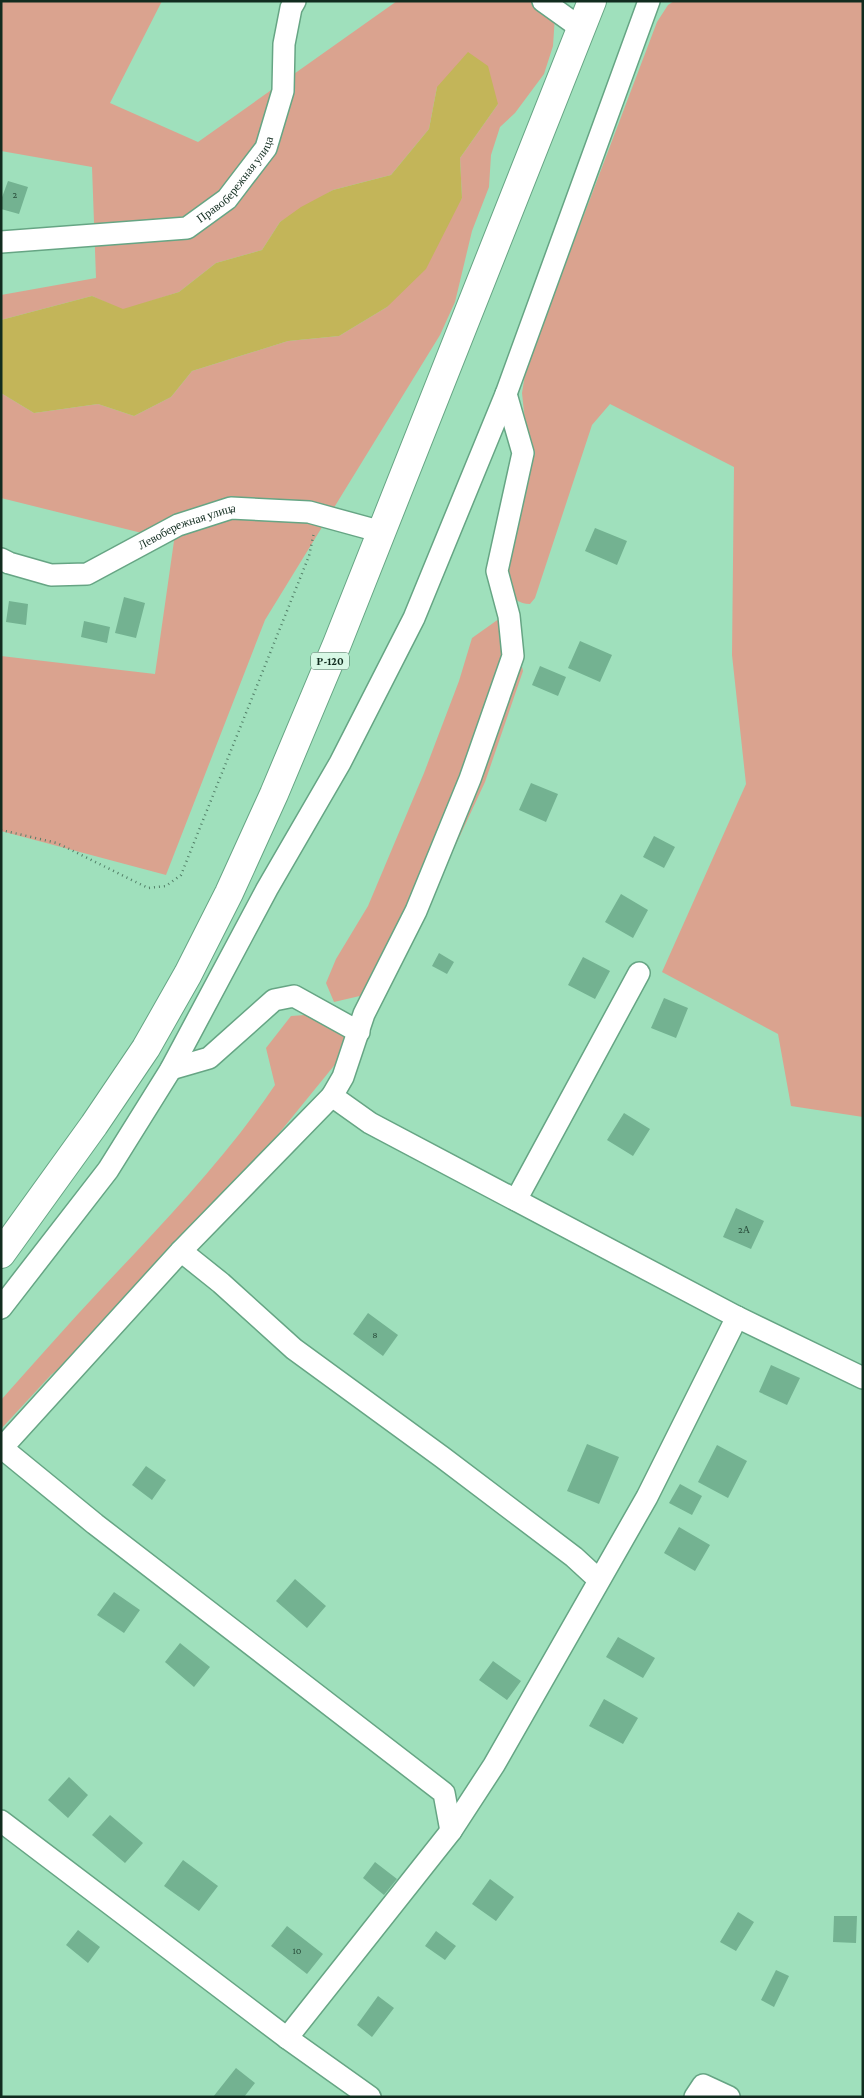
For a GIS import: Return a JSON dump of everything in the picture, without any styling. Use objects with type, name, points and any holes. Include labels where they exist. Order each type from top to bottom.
[{"type":"highway","name":"Р-120","points":[[1,1254],[94,1125],[146,1048],[188,974],[229,893],[274,794],[382,532],[592,1]]},
{"type":"street","name":"Правобережная улица","points":[[1,242],[186,228],[228,199],[266,148],[283,91],[284,44],[291,8],[295,1]]},
{"type":"street","points":[[543,1],[582,29]]},
{"type":"street","points":[[1,1308],[108,1170],[170,1069],[267,889],[340,764],[414,618],[506,394],[648,1]]},
{"type":"street","points":[[451,1831],[444,1792],[95,1524],[2,1448],[180,1251],[332,1096],[343,1077],[364,1014],[416,911],[470,779],[513,656],[509,616],[497,571],[523,453],[506,394]]},
{"type":"street","name":"Левобережная улица","points":[[1,559],[51,575],[87,574],[178,525],[231,508],[309,512],[382,532]]},
{"type":"street","points":[[516,1200],[639,973]]},
{"type":"street","points":[[170,1069],[209,1058],[274,1000],[294,996],[359,1032]]},
{"type":"street","points":[[332,1096],[370,1123],[737,1317],[863,1378]]},
{"type":"street","points":[[180,1251],[221,1282],[294,1349],[450,1463],[574,1557],[599,1580]]},
{"type":"street","points":[[287,2038],[451,1831],[494,1765],[647,1497],[737,1317]]},
{"type":"street","points":[[1,1821],[287,2038],[370,2097]]},
{"type":"street","points":[[695,2097],[703,2085],[729,2097]]},
{"type":"path","points":[[1,830],[57,843],[148,888],[166,886],[181,875],[309,556],[317,514]]},
{"type":"shaded area","points":[[1,1],[162,1],[110,103],[198,142],[397,1],[556,1],[553,46],[544,74],[515,113],[500,127],[491,155],[489,187],[472,231],[455,302],[440,335],[265,620],[166,875],[1,831],[1,656],[155,674],[174,541],[1,498],[1,393],[34,413],[98,404],[134,416],[171,397],[192,371],[288,341],[339,336],[387,307],[462,198],[460,158],[498,104],[437,87],[429,129],[391,175],[333,190],[280,222],[262,250],[216,263],[179,292],[123,310],[92,296],[1,320],[1,295],[96,278],[92,167],[1,151]]},
{"type":"shaded area","points":[[674,1],[863,1],[863,1117],[791,1106],[778,1034],[662,972],[746,784],[732,655],[734,467],[610,404],[592,425],[535,598],[530,604],[517,601],[504,583],[528,451],[522,393],[526,368],[657,22],[668,5]]},
{"type":"shaded area","points":[[468,52],[488,66],[498,104],[460,158],[462,198],[426,269],[387,307],[339,336],[288,341],[192,371],[171,397],[134,416],[98,404],[34,413],[1,393],[1,320],[92,296],[123,309],[179,292],[216,263],[262,250],[280,222],[301,207],[333,190],[391,175],[429,129],[437,87]]},
{"type":"shaded area","points":[[503,616],[516,639],[523,671],[485,782],[404,956],[364,995],[334,1002],[326,983],[336,959],[368,906],[424,773],[459,681],[472,638]]},
{"type":"shaded area","points":[[319,1014],[342,1022],[346,1051],[228,1196],[118,1320],[51,1375],[1,1429],[1,1400],[215,1164],[236,1139],[275,1085],[266,1048],[291,1016]]},
{"type":"building","points":[[8,181],[28,187],[19,214],[1,209],[1,200]]},
{"type":"building","points":[[595,528],[627,541],[617,565],[585,551]]},
{"type":"building","points":[[124,597],[145,603],[136,638],[115,633]]},
{"type":"building","points":[[9,601],[28,604],[26,625],[6,622]]},
{"type":"building","points":[[84,621],[110,627],[107,643],[81,637]]},
{"type":"building","points":[[580,641],[612,655],[600,682],[568,668]]},
{"type":"building","points":[[540,666],[566,677],[558,696],[532,685]]},
{"type":"building","points":[[531,783],[558,794],[546,822],[519,810]]},
{"type":"building","points":[[654,836],[675,847],[664,868],[643,857]]},
{"type":"building","points":[[621,894],[648,910],[633,938],[605,922]]},
{"type":"building","points":[[439,953],[454,962],[447,974],[432,966]]},
{"type":"building","points":[[583,957],[610,971],[595,999],[568,985]]},
{"type":"building","points":[[664,998],[688,1008],[676,1038],[651,1028]]},
{"type":"building","points":[[624,1113],[650,1129],[633,1156],[607,1140]]},
{"type":"building","points":[[736,1208],[764,1221],[751,1249],[723,1237]]},
{"type":"building","points":[[368,1313],[398,1335],[383,1356],[353,1334]]},
{"type":"building","points":[[771,1365],[800,1378],[787,1405],[759,1392]]},
{"type":"building","points":[[587,1444],[619,1457],[599,1504],[567,1491]]},
{"type":"building","points":[[717,1445],[747,1461],[728,1498],[698,1482]]},
{"type":"building","points":[[146,1466],[166,1480],[152,1500],[132,1485]]},
{"type":"building","points":[[680,1484],[702,1496],[692,1515],[669,1503]]},
{"type":"building","points":[[679,1527],[710,1545],[695,1571],[664,1553]]},
{"type":"building","points":[[295,1579],[326,1606],[307,1628],[276,1601]]},
{"type":"building","points":[[114,1592],[140,1610],[124,1633],[97,1615]]},
{"type":"building","points":[[618,1637],[655,1658],[643,1678],[606,1657]]},
{"type":"building","points":[[180,1643],[210,1667],[194,1687],[165,1662]]},
{"type":"building","points":[[493,1661],[521,1681],[507,1700],[479,1680]]},
{"type":"building","points":[[604,1699],[638,1718],[623,1744],[589,1726]]},
{"type":"building","points":[[69,1777],[88,1795],[68,1818],[48,1800]]},
{"type":"building","points":[[110,1815],[143,1843],[125,1863],[92,1835]]},
{"type":"building","points":[[183,1860],[218,1886],[199,1911],[164,1886]]},
{"type":"building","points":[[375,1862],[397,1879],[384,1895],[363,1878]]},
{"type":"building","points":[[490,1879],[514,1897],[496,1921],[472,1904]]},
{"type":"building","points":[[738,1912],[754,1922],[736,1951],[720,1942]]},
{"type":"building","points":[[834,1916],[857,1916],[856,1943],[833,1942]]},
{"type":"building","points":[[287,1926],[323,1954],[307,1974],[271,1946]]},
{"type":"building","points":[[78,1930],[100,1947],[88,1963],[66,1945]]},
{"type":"building","points":[[436,1931],[456,1946],[445,1960],[425,1946]]},
{"type":"building","points":[[776,1970],[789,1976],[774,2007],[761,2000]]},
{"type":"building","points":[[378,1996],[394,2008],[372,2037],[357,2025]]},
{"type":"building","points":[[236,2068],[255,2083],[244,2097],[213,2097]]}]
